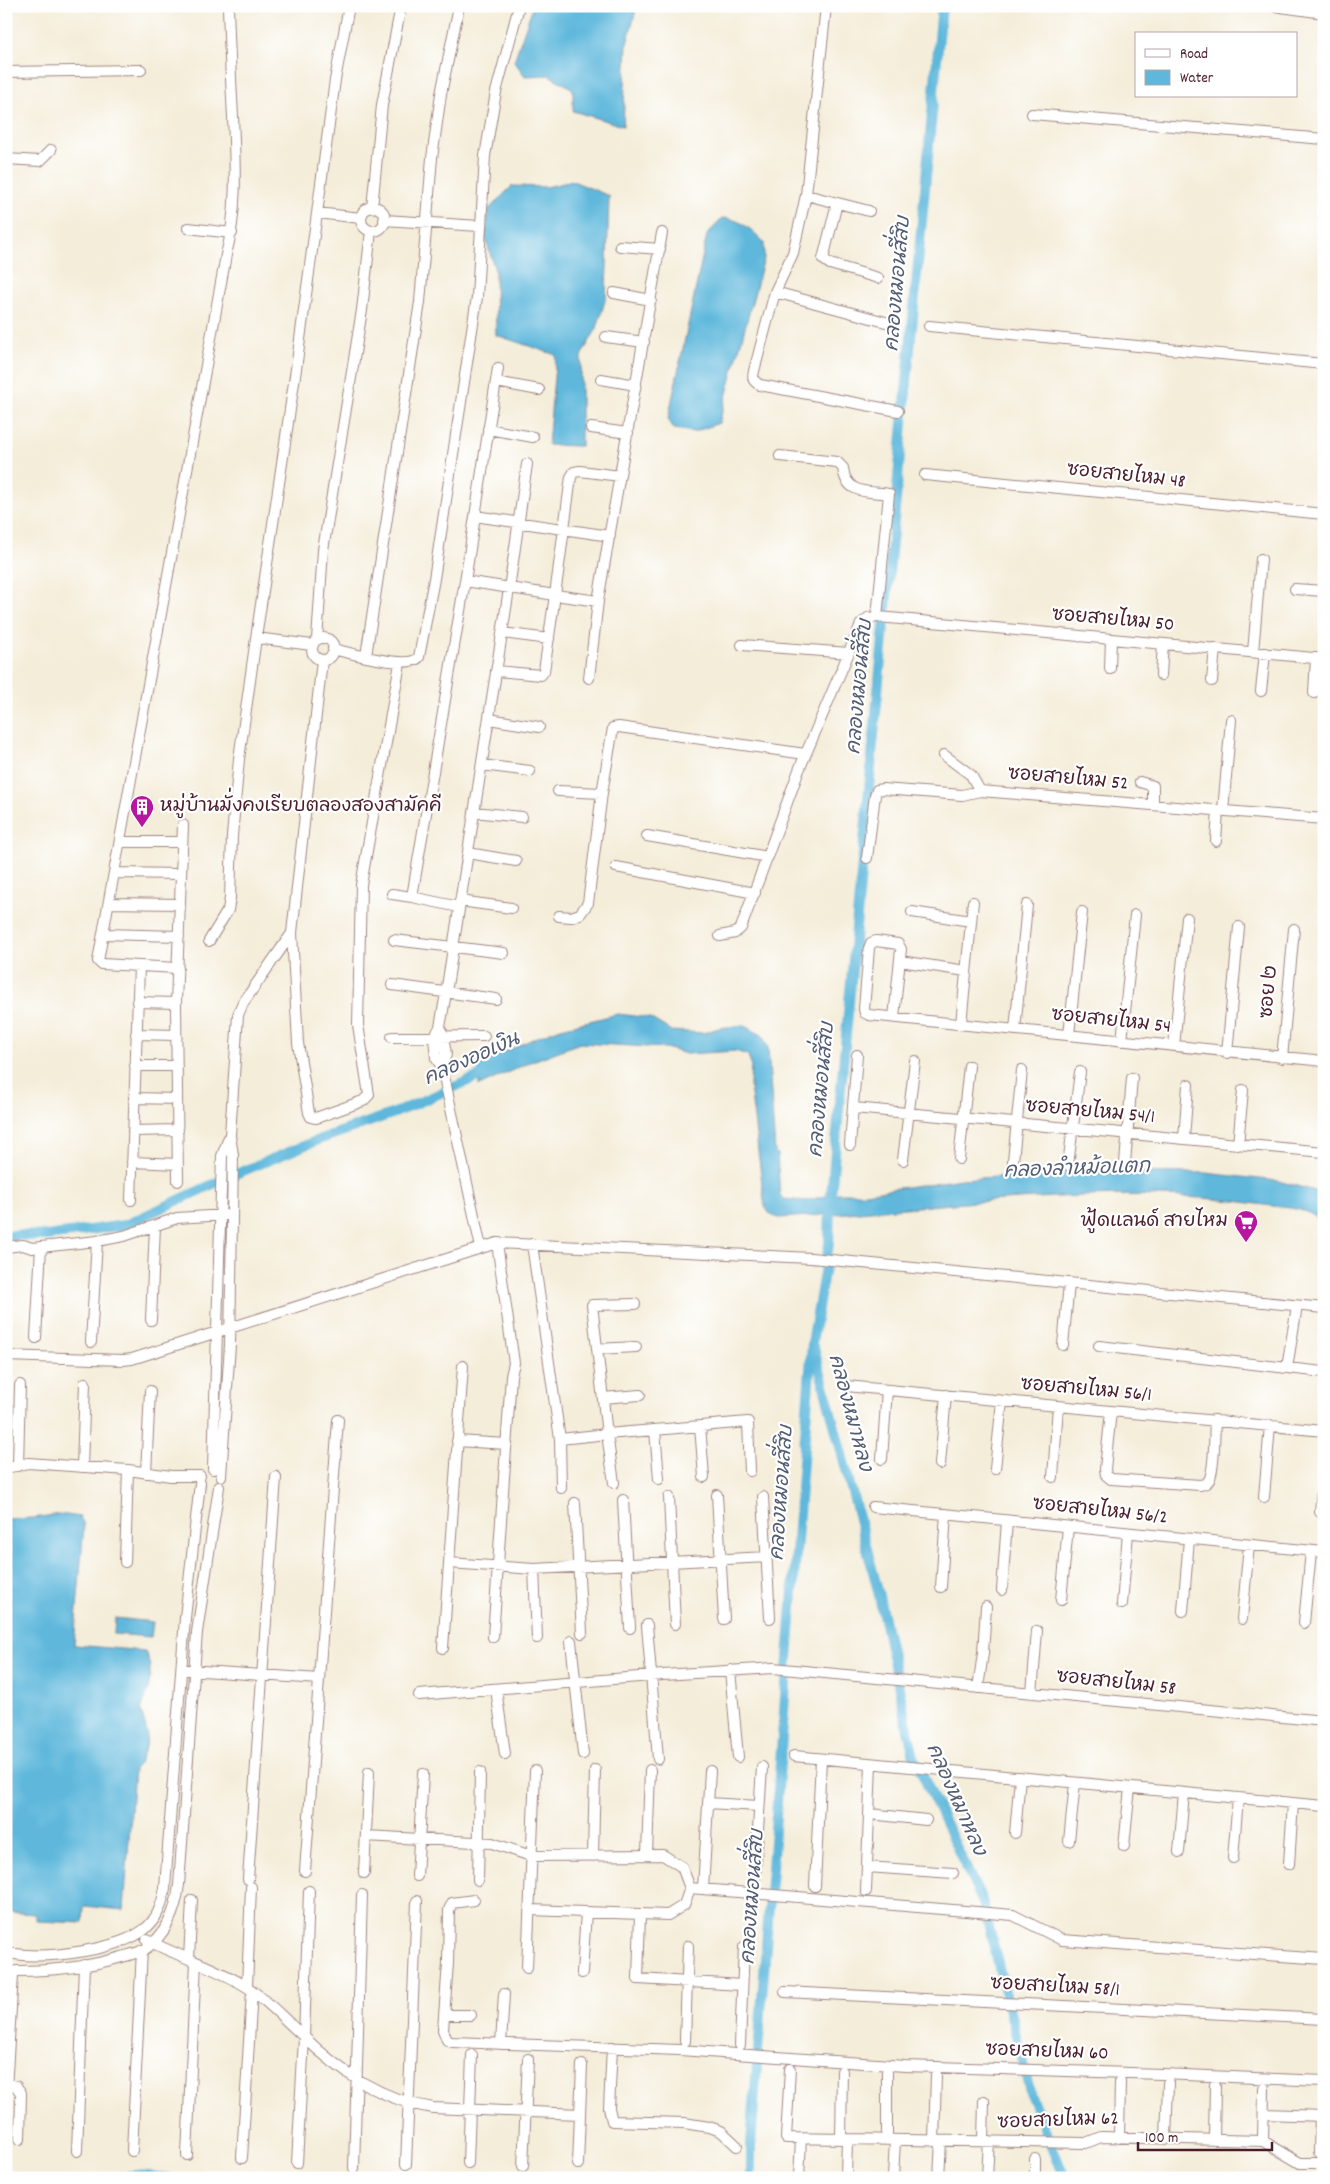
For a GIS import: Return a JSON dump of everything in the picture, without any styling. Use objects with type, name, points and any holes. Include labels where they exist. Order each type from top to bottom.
[{"type":"street","points":[[178,968],[101,964],[98,961],[226,255],[232,233],[236,158],[228,6]]},
{"type":"street","points":[[209,941],[228,910],[230,898],[232,836],[238,769],[296,369],[335,80],[349,6]]},
{"type":"street","points":[[372,208],[382,104],[401,6]]},
{"type":"street","points":[[366,656],[420,302],[432,158],[441,94],[459,6]]},
{"type":"street","points":[[333,650],[400,663],[413,662],[419,657],[434,579],[477,297],[485,156],[496,92],[519,6]]},
{"type":"street","points":[[826,6],[806,195],[792,253],[775,292],[752,378],[760,385],[898,411]]},
{"type":"street","points":[[1274,6],[1324,13]]},
{"type":"street","points":[[6,72],[141,70]]},
{"type":"street","points":[[1032,114],[1324,139]]},
{"type":"street","points":[[6,159],[40,162],[52,150]]},
{"type":"street","points":[[806,195],[869,211]]},
{"type":"street","points":[[837,202],[823,260],[830,264],[878,278]]},
{"type":"street","points":[[361,218],[366,210],[372,208],[381,211],[384,220],[380,228],[372,231]]},
{"type":"street","points":[[317,213],[361,218]]},
{"type":"street","points":[[361,218],[364,226],[372,231]]},
{"type":"street","points":[[384,220],[480,226]]},
{"type":"street","points":[[188,228],[232,233]]},
{"type":"street","points":[[322,660],[313,655],[323,550],[362,310],[372,231]]},
{"type":"street","points":[[589,678],[598,600],[662,234]]},
{"type":"street","points":[[620,246],[660,249]]},
{"type":"street","points":[[775,292],[893,324]]},
{"type":"street","points":[[614,293],[651,300]]},
{"type":"street","points":[[929,326],[1324,364]]},
{"type":"street","points":[[606,337],[644,342]]},
{"type":"street","points":[[412,897],[465,582],[498,368]]},
{"type":"street","points":[[601,379],[636,385]]},
{"type":"street","points":[[496,382],[539,390]]},
{"type":"street","points":[[591,428],[628,433]]},
{"type":"street","points":[[488,429],[534,437]]},
{"type":"street","points":[[720,936],[735,934],[741,928],[805,754],[849,653],[864,620],[878,617],[889,494],[854,489],[848,485],[843,468],[837,462],[780,456]]},
{"type":"street","points":[[481,1248],[442,1067],[446,1054],[439,1038],[527,464]]},
{"type":"street","points":[[496,671],[541,675],[544,671],[571,477],[574,472],[580,471],[620,476]]},
{"type":"street","name":"ซอยสายไหม 48","points":[[925,475],[1324,514]]},
{"type":"street","points":[[475,516],[610,536]]},
{"type":"street","points":[[1253,652],[1261,559]]},
{"type":"street","points":[[465,582],[598,600]]},
{"type":"street","points":[[1295,589],[1324,592]]},
{"type":"street","name":"ซอยสายไหม 50","points":[[878,617],[1320,659]]},
{"type":"street","points":[[502,633],[549,639]]},
{"type":"street","points":[[256,638],[314,642],[323,638],[329,640],[333,650],[331,656],[322,660]]},
{"type":"street","points":[[1110,669],[1111,639]]},
{"type":"street","points":[[1161,675],[1163,644]]},
{"type":"street","points":[[742,645],[849,653]]},
{"type":"street","points":[[1212,681],[1215,648]]},
{"type":"street","points":[[1261,691],[1264,653]]},
{"type":"street","points":[[1314,693],[1320,659]]},
{"type":"street","points":[[322,660],[292,932],[298,1043],[309,1114],[311,1117],[316,1118],[363,1101],[369,1095],[358,1024],[361,885],[400,663]]},
{"type":"street","points":[[489,719],[539,727]]},
{"type":"street","points":[[1216,841],[1231,720]]},
{"type":"street","points":[[559,916],[571,917],[580,914],[588,903],[610,736],[613,728],[619,726],[805,754]]},
{"type":"street","points":[[944,755],[971,775],[980,791]]},
{"type":"street","points":[[482,765],[530,771]]},
{"type":"street","points":[[1140,782],[1153,786],[1152,804]]},
{"type":"street","name":"ซอยสายไหม 52","points":[[866,858],[877,790],[962,795],[980,791],[1324,819]]},
{"type":"street","points":[[558,792],[602,793]]},
{"type":"street","points":[[474,812],[522,817]]},
{"type":"street","points":[[178,1181],[176,1003],[183,825]]},
{"type":"street","points":[[647,836],[768,856]]},
{"type":"street","points":[[120,842],[182,842]]},
{"type":"street","points":[[468,853],[516,861]]},
{"type":"street","points":[[616,867],[755,893]]},
{"type":"street","points":[[115,873],[181,874]]},
{"type":"street","points":[[392,894],[460,904],[511,908]]},
{"type":"street","points":[[960,1024],[974,902]]},
{"type":"street","points":[[109,903],[180,904]]},
{"type":"street","points":[[1015,1030],[1027,905]]},
{"type":"street","points":[[912,912],[971,921]]},
{"type":"street","points":[[1069,1035],[1082,912]]},
{"type":"street","points":[[1122,1041],[1134,915]]},
{"type":"street","points":[[1174,1046],[1187,918]]},
{"type":"street","points":[[1227,1053],[1239,927]]},
{"type":"street","name":"ซอย ๒","points":[[1282,1058],[1294,929]]},
{"type":"street","points":[[12,1975],[109,1961],[142,1950],[152,1943],[169,1921],[177,1900],[197,1632],[221,1476],[230,1328],[233,1216],[233,1162],[230,1135],[238,1015],[243,1003],[292,932]]},
{"type":"street","points":[[103,934],[179,936]]},
{"type":"street","points":[[394,940],[504,953]]},
{"type":"street","name":"ซอยสายไหม 54","points":[[894,1017],[901,949],[898,944],[876,941],[871,943],[864,1000],[865,1013],[894,1017],[1015,1030],[1174,1046],[1227,1053],[1324,1061]]},
{"type":"street","points":[[900,962],[966,971]]},
{"type":"street","points":[[131,1200],[139,966]]},
{"type":"street","points":[[392,984],[496,999]]},
{"type":"street","points":[[138,1002],[176,1003]]},
{"type":"street","points":[[136,1034],[176,1035]]},
{"type":"street","points":[[392,1038],[484,1036]]},
{"type":"street","points":[[850,1145],[857,1055]]},
{"type":"street","points":[[903,1160],[915,1061]]},
{"type":"street","points":[[135,1066],[177,1066]]},
{"type":"street","points":[[959,1159],[969,1066]]},
{"type":"street","points":[[1013,1161],[1022,1070]]},
{"type":"street","points":[[1068,1165],[1080,1072]]},
{"type":"street","points":[[1125,1162],[1132,1078]]},
{"type":"street","points":[[1184,1139],[1188,1085]]},
{"type":"street","points":[[1238,1145],[1243,1090]]},
{"type":"street","points":[[134,1098],[177,1099]]},
{"type":"street","name":"ซอยสายไหม 54/1","points":[[854,1108],[1324,1152]]},
{"type":"street","points":[[133,1131],[178,1130]]},
{"type":"street","points":[[213,1469],[220,1195],[222,1156],[230,1135]]},
{"type":"street","points":[[132,1162],[178,1164]]},
{"type":"street","points":[[6,1246],[23,1245],[32,1248],[97,1241],[124,1236],[177,1218],[233,1216]]},
{"type":"street","points":[[151,1320],[155,1226]]},
{"type":"street","points":[[91,1342],[97,1241]]},
{"type":"street","points":[[493,1637],[511,1376],[514,1363],[497,1243]]},
{"type":"street","points":[[6,1356],[123,1360],[217,1333],[497,1243],[811,1258],[1324,1308]]},
{"type":"street","points":[[532,1244],[560,1439],[561,1488]]},
{"type":"street","points":[[36,1338],[41,1247]]},
{"type":"street","points":[[1063,1345],[1069,1284]]},
{"type":"street","points":[[614,1483],[592,1305],[635,1304]]},
{"type":"street","points":[[1287,1368],[1297,1306]]},
{"type":"street","points":[[1099,1346],[1324,1372]]},
{"type":"street","points":[[597,1350],[636,1347]]},
{"type":"street","points":[[443,1648],[463,1366]]},
{"type":"street","points":[[82,1467],[85,1383]]},
{"type":"street","points":[[18,1466],[20,1385]]},
{"type":"street","name":"ซอยสายไหม 56/1","points":[[846,1386],[1324,1431]]},
{"type":"street","points":[[882,1459],[887,1390]]},
{"type":"street","points":[[146,1472],[150,1391]]},
{"type":"street","points":[[603,1398],[640,1395]]},
{"type":"street","points":[[940,1464],[946,1395]]},
{"type":"street","points":[[995,1469],[1002,1401]]},
{"type":"street","points":[[1053,1478],[1058,1406]]},
{"type":"street","points":[[1111,1411],[1105,1469],[1106,1475],[1111,1479],[1200,1485],[1206,1483],[1210,1479],[1215,1420]]},
{"type":"street","points":[[306,1871],[338,1420]]},
{"type":"street","points":[[560,1439],[748,1422],[750,1471]]},
{"type":"street","points":[[1264,1497],[1270,1425]]},
{"type":"street","points":[[700,1426],[704,1477]]},
{"type":"street","points":[[655,1430],[659,1479]]},
{"type":"street","points":[[457,1441],[507,1444]]},
{"type":"street","points":[[6,1468],[28,1463],[128,1470],[200,1479],[208,1490],[219,1487]]},
{"type":"street","points":[[1320,1512],[1324,1467]]},
{"type":"street","points":[[10,1952],[30,1957],[56,1955],[119,1942],[137,1935],[151,1923],[163,1901],[181,1670],[200,1479],[205,1470],[213,1469],[221,1476]]},
{"type":"street","points":[[125,1562],[128,1470]]},
{"type":"street","points":[[242,2158],[250,1989],[250,1883],[276,1477]]},
{"type":"street","points":[[717,1494],[724,1619]]},
{"type":"street","points":[[670,1497],[675,1624]]},
{"type":"street","points":[[763,1497],[770,1618]]},
{"type":"street","points":[[623,1500],[630,1628]]},
{"type":"street","points":[[575,1503],[582,1634]]},
{"type":"street","name":"ซอยสายไหม 56/2","points":[[873,1507],[1324,1552]]},
{"type":"street","points":[[941,1587],[946,1514]]},
{"type":"street","points":[[1002,1590],[1007,1521]]},
{"type":"street","points":[[1061,1600],[1068,1527]]},
{"type":"street","points":[[1122,1604],[1128,1533]]},
{"type":"street","points":[[1183,1611],[1189,1539]]},
{"type":"street","points":[[1242,1619],[1249,1545]]},
{"type":"street","points":[[1304,1623],[1311,1551]]},
{"type":"street","points":[[449,1563],[534,1569],[767,1557]]},
{"type":"street","points":[[534,1569],[537,1638]]},
{"type":"street","points":[[978,1688],[983,1653],[986,1606]]},
{"type":"street","points":[[647,1625],[658,1758]]},
{"type":"street","points":[[1032,1693],[1037,1631]]},
{"type":"street","points":[[571,1641],[583,1754]]},
{"type":"street","name":"ซอยสายไหม 58","points":[[419,1695],[773,1668],[1323,1721]]},
{"type":"street","points":[[181,1670],[319,1679]]},
{"type":"street","points":[[730,1670],[738,1757]]},
{"type":"street","points":[[496,1689],[505,1754]]},
{"type":"street","points":[[1323,1721],[1324,1712]]},
{"type":"street","points":[[794,1756],[1324,1806]]},
{"type":"street","points":[[815,1886],[821,1759]]},
{"type":"street","points":[[866,1891],[871,1764]]},
{"type":"street","points":[[755,1877],[762,1767]]},
{"type":"street","points":[[593,1856],[595,1770]]},
{"type":"street","points":[[647,1856],[650,1770]]},
{"type":"street","points":[[527,1968],[535,1771]]},
{"type":"street","points":[[703,1889],[710,1771]]},
{"type":"street","points":[[364,1873],[368,1772]]},
{"type":"street","points":[[478,1880],[480,1772]]},
{"type":"street","points":[[418,1876],[423,1774]]},
{"type":"street","points":[[1015,1833],[1020,1777]]},
{"type":"street","points":[[1069,1841],[1075,1783]]},
{"type":"street","points":[[1124,1846],[1130,1788]]},
{"type":"street","points":[[172,1793],[186,1794]]},
{"type":"street","points":[[1179,1852],[1184,1793]]},
{"type":"street","points":[[1233,1858],[1238,1798]]},
{"type":"street","points":[[708,1803],[759,1806]]},
{"type":"street","points":[[1289,1864],[1292,1803]]},
{"type":"street","points":[[870,1814],[926,1820]]},
{"type":"street","points":[[366,1836],[492,1843],[532,1856],[663,1855],[682,1867],[690,1888],[684,1905],[668,1915],[530,1910]]},
{"type":"street","points":[[867,1867],[953,1873]]},
{"type":"street","points":[[690,1888],[1013,1915],[1062,1940],[1324,1959]]},
{"type":"street","points":[[297,2162],[304,2038],[309,1891]]},
{"type":"street","points":[[354,2168],[362,1895]]},
{"type":"street","points":[[187,2155],[192,1900]]},
{"type":"street","points":[[471,2015],[444,2015],[448,1962],[448,1910],[452,1903],[474,1900]]},
{"type":"street","points":[[406,2164],[417,1901]]},
{"type":"street","points":[[582,1973],[586,1912]]},
{"type":"street","points":[[640,1914],[638,1979],[742,1985]]},
{"type":"street","points":[[137,1935],[250,1989],[304,2038],[356,2080],[375,2091],[410,2104],[433,2108],[580,2114]]},
{"type":"street","points":[[685,2041],[688,1946]]},
{"type":"street","points":[[740,2045],[744,1947]]},
{"type":"street","points":[[132,2151],[142,1950]]},
{"type":"street","points":[[6,2089],[12,1975],[18,1966],[10,1952]]},
{"type":"street","points":[[77,2151],[84,1965]]},
{"type":"street","name":"ซอยสายไหม 58/1","points":[[785,1992],[1324,2019]]},
{"type":"street","points":[[501,2044],[504,1994]]},
{"type":"street","name":"ซอยสายไหม 60","points":[[444,2015],[444,2034],[449,2041],[748,2055],[905,2066],[1324,2081]]},
{"type":"street","points":[[612,2048],[609,2108],[612,2121],[709,2127],[721,2131],[737,2146]]},
{"type":"street","points":[[468,2163],[472,2055]]},
{"type":"street","points":[[522,2166],[528,2059]]},
{"type":"street","points":[[578,2164],[582,2065]]},
{"type":"street","name":"ซอยสายไหม 62","points":[[790,2069],[786,2138],[1086,2143],[1101,2137],[1263,2142],[1300,2163],[1324,2163]]},
{"type":"street","points":[[842,2070],[846,2178]]},
{"type":"street","points":[[887,2072],[894,2178]]},
{"type":"street","points":[[936,2075],[939,2178]]},
{"type":"street","points":[[1118,2138],[1120,2081]]},
{"type":"street","points":[[1166,2139],[1168,2083]]},
{"type":"street","points":[[7,2084],[16,2086],[21,2092],[20,2139]]},
{"type":"street","points":[[1214,2140],[1215,2085]]},
{"type":"street","points":[[1263,2142],[1264,2088]]},
{"type":"street","points":[[984,2100],[987,2178]]},
{"type":"street","points":[[1264,2114],[1322,2116],[1319,2152]]},
{"type":"street","points":[[799,2178],[801,2139]]},
{"type":"street","points":[[1035,2159],[1035,2178]]},
{"type":"water","points":[[533,6],[637,6],[627,44],[623,126],[573,111],[573,89],[549,75],[525,76],[514,61]]},
{"type":"water","points":[[573,181],[609,196],[606,297],[597,328],[581,356],[581,446],[548,445],[556,355],[496,335],[495,270],[485,237],[489,209],[512,186],[546,187]]},
{"type":"water","points":[[722,218],[735,220],[750,229],[764,242],[764,258],[719,423],[694,432],[674,429],[668,419],[707,235]]},
{"type":"water","points":[[618,1014],[650,1018],[671,1031],[703,1033],[719,1028],[742,1025],[762,1035],[768,1048],[775,1152],[777,1154],[780,1195],[783,1199],[804,1201],[839,1193],[865,1193],[961,1179],[1087,1172],[1205,1173],[1278,1181],[1323,1193],[1324,1225],[1319,1219],[1297,1209],[1205,1198],[1144,1196],[1022,1199],[779,1218],[771,1215],[765,1208],[750,1086],[751,1065],[748,1055],[735,1051],[686,1054],[666,1048],[580,1043],[530,1062],[479,1086],[478,1064],[561,1028]]},
{"type":"water","points":[[60,1514],[80,1517],[84,1525],[74,1645],[145,1651],[150,1666],[148,1691],[141,1710],[147,1733],[146,1747],[139,1764],[134,1769],[124,1910],[84,1906],[83,1923],[36,1921],[36,1914],[6,1912],[6,1519],[34,1518]]},
{"type":"water","points":[[115,1618],[153,1622],[151,1637],[114,1634]]},
{"type":"waterway","name":"คลองหมอนสี่สิบ","points":[[751,2178],[751,2144],[812,1343],[829,1244],[830,1206],[942,6]]},
{"type":"waterway","name":"คลองออเงิน","points":[[6,1235],[47,1236],[125,1225],[226,1178],[318,1140],[397,1112],[491,1071]]},
{"type":"waterway","name":"คลองหมาหลง","points":[[814,1348],[877,1587],[914,1757],[983,1903],[1031,2096],[1065,2178]]},
{"type":"waterway","points":[[111,2178],[134,2175],[169,2178]]},
{"type":"place","name":"หมู่บ้านมั่งคงเรียบตลองสองสามัคคี","points":[[142,828]]},
{"type":"place","name":"ฟู้ดแลนด์ สายไหม","points":[[1246,1243]]},
{"type":"water label","name":"คลองลำหม้อแตก","points":[[1077,1170]]}]
